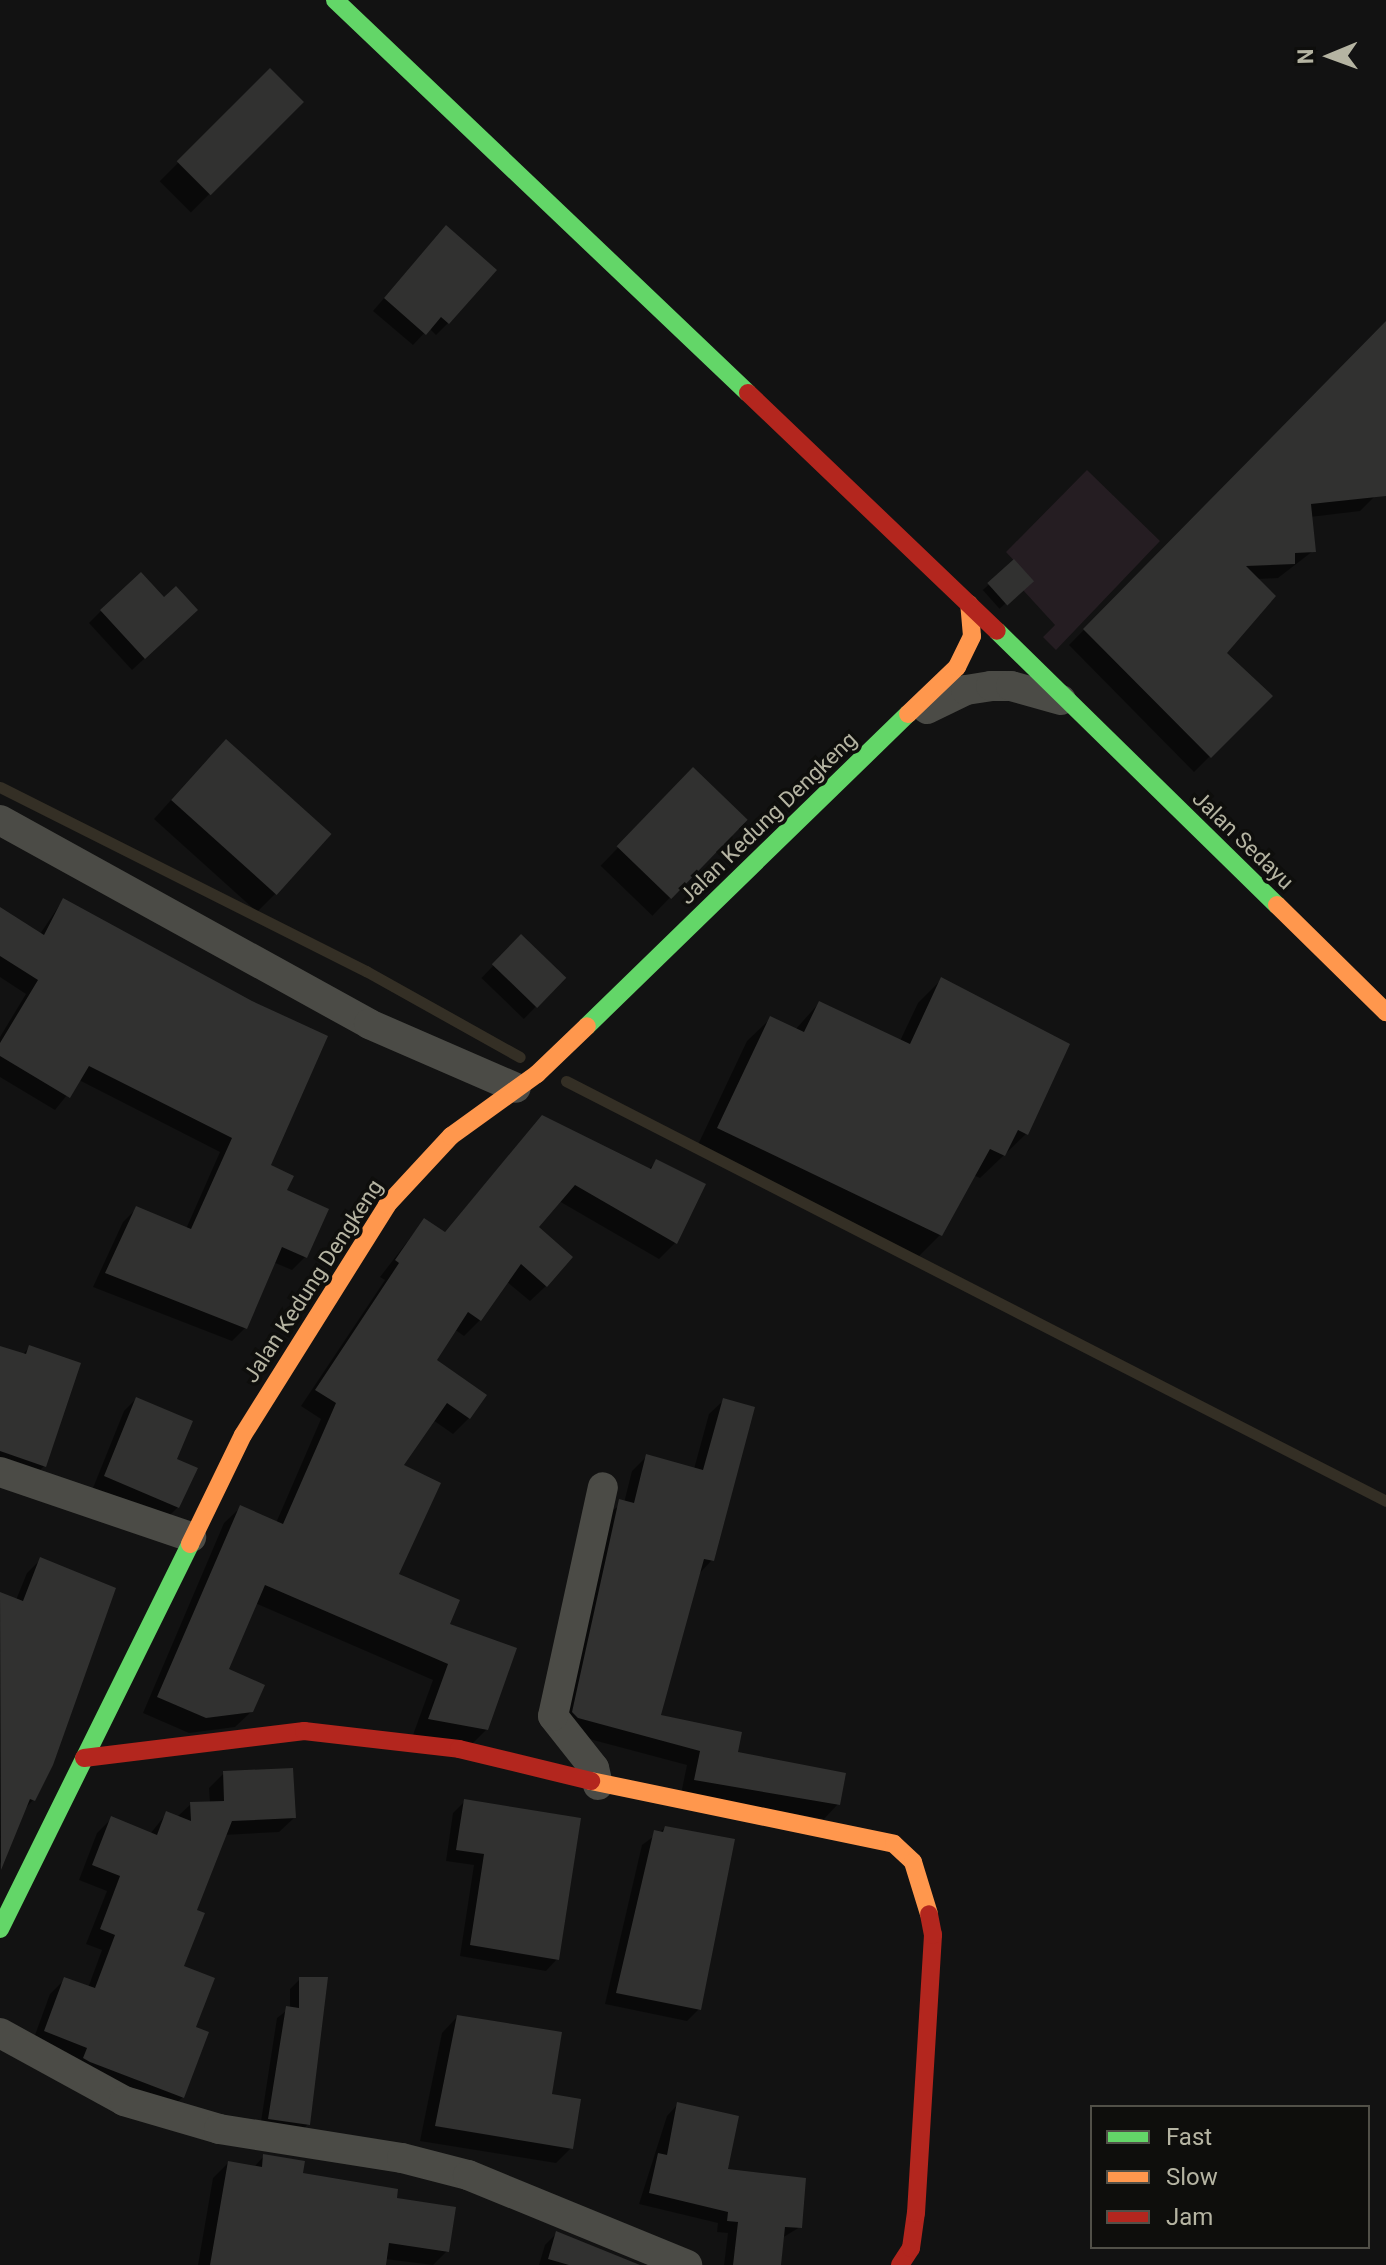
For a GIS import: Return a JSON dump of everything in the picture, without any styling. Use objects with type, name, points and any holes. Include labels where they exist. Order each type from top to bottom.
[{"type":"street","name":"Jalan Sedayu","points":[[335,0],[969,604],[1386,1012]]},
{"type":"street","name":"Jalan Kedung Dengkeng","points":[[0,1929],[243,1435],[387,1205],[451,1136],[537,1074],[903,721],[967,651],[973,619],[969,604]]},
{"type":"street","points":[[903,721],[966,690],[991,686],[1011,686],[1066,702]]},
{"type":"street","points":[[0,820],[369,1024],[516,1088]]},
{"type":"street","points":[[0,1472],[191,1537]]},
{"type":"street","points":[[598,1785],[594,1768],[553,1716],[603,1487]]},
{"type":"street","points":[[84,1758],[320,1732],[459,1749],[598,1785],[894,1844],[913,1862],[924,1884],[933,1951],[916,2213],[911,2248],[900,2265]]},
{"type":"street","points":[[0,2033],[124,2101],[219,2129],[402,2158],[468,2175],[687,2265]]},
{"type":"shaded area","points":[[1087,470],[1160,541],[1056,650],[1043,637],[1055,625],[1023,590],[1033,581],[1006,552]]},
{"type":"building","points":[[270,68],[304,102],[211,195],[177,161]]},
{"type":"building","points":[[446,225],[497,270],[449,324],[441,317],[426,335],[384,298]]},
{"type":"building","points":[[1386,321],[1386,496],[1311,504],[1316,552],[1295,553],[1295,564],[1246,566],[1276,596],[1227,653],[1273,696],[1211,758],[1083,629]]},
{"type":"building","points":[[1014,559],[1034,581],[1007,605],[987,583]]},
{"type":"building","points":[[141,572],[164,597],[176,586],[198,610],[145,659],[100,610]]},
{"type":"building","points":[[226,739],[332,834],[277,895],[171,800]]},
{"type":"building","points":[[693,767],[748,820],[671,899],[617,846]]},
{"type":"building","points":[[63,898],[252,1001],[328,1036],[271,1165],[294,1176],[287,1190],[329,1209],[307,1258],[282,1247],[247,1329],[105,1273],[136,1206],[191,1229],[232,1138],[89,1066],[70,1098],[0,1056],[0,1043],[38,980],[0,956],[0,907],[44,935]]},
{"type":"building","points":[[521,934],[566,978],[537,1008],[492,964]]},
{"type":"building","points":[[941,977],[1070,1044],[1028,1135],[1018,1130],[1005,1156],[990,1149],[942,1236],[717,1128],[770,1016],[804,1032],[819,1001],[910,1044]]},
{"type":"building","points":[[542,1115],[651,1169],[656,1159],[706,1184],[677,1244],[575,1185],[539,1227],[573,1257],[547,1287],[521,1264],[481,1321],[468,1312],[437,1360],[487,1395],[470,1419],[447,1403],[404,1465],[441,1483],[399,1574],[460,1600],[450,1624],[517,1648],[488,1730],[428,1719],[448,1664],[265,1585],[229,1669],[265,1685],[253,1712],[206,1718],[157,1697],[240,1505],[283,1524],[336,1403],[315,1390],[399,1263],[395,1260],[424,1218],[445,1232]]},
{"type":"building","points":[[29,1345],[81,1363],[46,1467],[0,1451],[0,1346],[26,1354]]},
{"type":"building","points":[[136,1397],[193,1421],[177,1459],[198,1468],[179,1508],[104,1476]]},
{"type":"building","points":[[723,1398],[755,1407],[714,1561],[704,1559],[661,1715],[742,1732],[738,1752],[846,1773],[840,1805],[694,1780],[700,1751],[578,1718],[572,1712],[619,1499],[634,1503],[646,1454],[703,1470]]},
{"type":"building","points":[[40,1557],[116,1588],[53,1765],[35,1801],[30,1799],[1,1870],[0,1592],[23,1601]]},
{"type":"building","points":[[293,1768],[296,1818],[232,1821],[197,1910],[205,1913],[184,1966],[215,1978],[196,2027],[209,2032],[184,2098],[90,2062],[83,2058],[87,2048],[44,2031],[64,1977],[95,1988],[115,1935],[100,1929],[120,1876],[92,1865],[111,1816],[157,1835],[166,1811],[191,1821],[190,1802],[224,1801],[223,1771]]},
{"type":"building","points":[[464,1799],[581,1818],[559,1960],[470,1945],[484,1854],[456,1850]]},
{"type":"building","points":[[665,1826],[735,1839],[701,2010],[616,1993],[654,1830],[663,1832]]},
{"type":"building","points":[[299,1977],[328,1977],[310,2125],[268,2119],[286,2006],[299,2008]]},
{"type":"building","points":[[457,2015],[562,2032],[552,2094],[581,2099],[573,2149],[435,2126]]},
{"type":"building","points":[[677,2102],[739,2116],[728,2169],[806,2178],[802,2228],[785,2227],[781,2265],[733,2265],[738,2222],[727,2221],[728,2212],[649,2193],[658,2153],[667,2155]]},
{"type":"building","points":[[263,2154],[305,2161],[303,2173],[398,2189],[397,2198],[456,2207],[449,2252],[389,2243],[386,2265],[210,2265],[228,2161],[262,2167]]},
{"type":"building","points":[[556,2231],[640,2265],[569,2265],[548,2259]]},
{"type":"waterway","points":[[0,787],[366,971],[520,1057]]},
{"type":"waterway","points":[[566,1081],[1386,1501]]},
{"type":"traffic: fast","points":[[335,0],[748,393]]},
{"type":"traffic: fast","points":[[997,631],[1277,905]]},
{"type":"traffic: fast","points":[[587,1026],[908,714]]},
{"type":"traffic: fast","points":[[0,1929],[190,1544]]},
{"type":"traffic: slow","points":[[908,714],[957,667],[972,636],[969,604]]},
{"type":"traffic: slow","points":[[1277,905],[1386,1012]]},
{"type":"traffic: slow","points":[[190,1544],[243,1435],[387,1205],[451,1136],[537,1074],[587,1026]]},
{"type":"traffic: slow","points":[[591,1781],[894,1844],[913,1862],[929,1914]]},
{"type":"traffic: jam","points":[[748,393],[997,631]]},
{"type":"traffic: jam","points":[[84,1758],[304,1731],[459,1749],[591,1781]]},
{"type":"traffic: jam","points":[[900,2265],[911,2248],[916,2213],[933,1935],[929,1914]]}]
